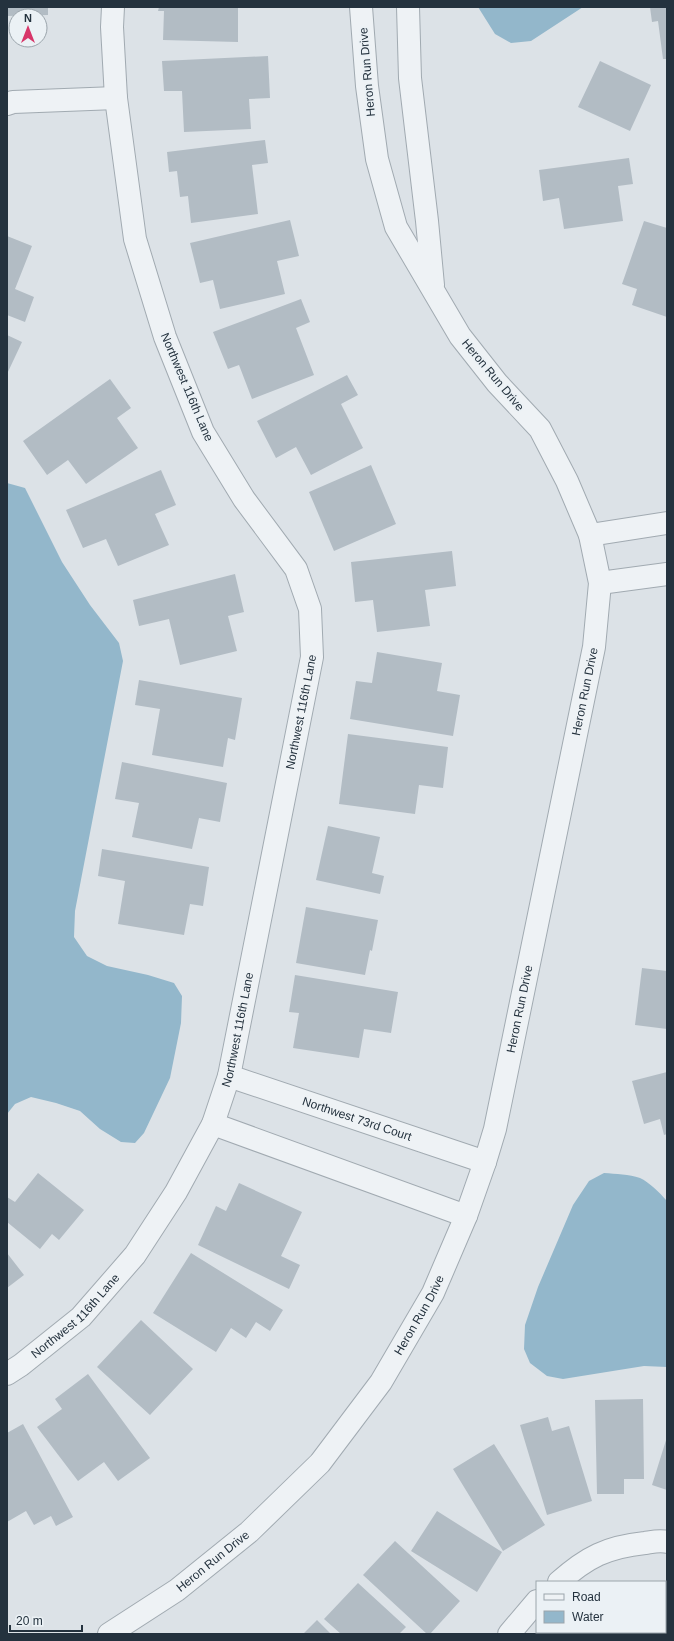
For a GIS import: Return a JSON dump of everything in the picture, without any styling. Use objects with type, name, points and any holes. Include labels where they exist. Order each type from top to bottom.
[{"type":"street","name":"Northwest 116th Lane","points":[[7,1374],[21,1365],[81,1317],[135,1255],[176,1192],[213,1124],[228,1076],[312,657],[310,609],[296,569],[244,499],[203,432],[165,337],[135,239],[116,98],[112,27],[113,7]]},
{"type":"street","name":"Heron Run Drive","points":[[109,1634],[177,1590],[249,1532],[320,1463],[381,1382],[433,1293],[466,1216],[495,1129],[594,647],[600,583],[590,535],[567,481],[540,429],[497,383],[460,336],[433,292],[396,226],[377,159],[367,86],[362,7]]},
{"type":"street","name":"Heron Run Drive","points":[[408,7],[410,78],[427,220],[433,292]]},
{"type":"street","points":[[7,104],[13,102],[116,98]]},
{"type":"street","points":[[590,535],[667,523]]},
{"type":"street","points":[[600,583],[667,574]]},
{"type":"street","name":"Northwest 73rd Court","points":[[228,1076],[485,1162]]},
{"type":"street","points":[[213,1124],[466,1216]]},
{"type":"street","points":[[560,1581],[577,1566],[601,1552],[628,1545],[667,1542]]},
{"type":"street","points":[[509,1634],[536,1602]]},
{"type":"water","points":[[478,7],[583,7],[531,41],[511,43],[495,34]]},
{"type":"water","points":[[7,483],[25,488],[62,562],[90,605],[119,643],[123,661],[75,911],[74,937],[87,956],[107,966],[148,975],[174,983],[182,996],[181,1023],[170,1078],[144,1133],[135,1143],[121,1142],[100,1129],[80,1111],[31,1097],[15,1104],[7,1114]]},
{"type":"water","points":[[604,1173],[640,1178],[651,1185],[667,1201],[667,1367],[644,1366],[563,1379],[547,1376],[530,1363],[524,1349],[525,1325],[538,1287],[573,1205],[589,1181]]},
{"type":"building","points":[[7,7],[48,7],[8,8],[7,16]]},
{"type":"building","points":[[159,7],[238,7],[238,42],[163,40],[164,11],[158,11]]},
{"type":"building","points":[[650,7],[667,7],[667,59],[663,59],[658,21],[652,22]]},
{"type":"building","points":[[268,56],[270,98],[249,99],[251,129],[184,132],[182,91],[164,91],[162,61]]},
{"type":"building","points":[[600,61],[651,85],[630,131],[578,107]]},
{"type":"building","points":[[265,140],[268,163],[252,165],[258,214],[191,223],[188,196],[180,197],[177,171],[169,172],[167,152]]},
{"type":"building","points":[[629,158],[633,184],[618,186],[623,221],[564,229],[559,198],[543,201],[539,170]]},
{"type":"building","points":[[290,220],[299,256],[277,261],[285,294],[220,309],[213,280],[200,283],[190,243]]},
{"type":"building","points":[[644,221],[667,228],[667,317],[632,305],[637,289],[622,284]]},
{"type":"building","points":[[7,236],[32,246],[15,289],[34,297],[25,322],[7,315]]},
{"type":"building","points":[[301,299],[310,322],[296,328],[314,375],[252,399],[239,365],[228,369],[213,332]]},
{"type":"building","points":[[7,335],[22,342],[7,374]]},
{"type":"building","points":[[347,375],[358,395],[341,404],[363,448],[311,475],[296,447],[276,458],[257,421]]},
{"type":"building","points":[[110,379],[131,408],[117,418],[138,448],[86,484],[68,460],[47,475],[23,441]]},
{"type":"building","points":[[371,465],[396,524],[334,551],[309,492]]},
{"type":"building","points":[[161,470],[176,505],[155,514],[169,545],[118,566],[106,539],[83,548],[66,510]]},
{"type":"building","points":[[452,551],[456,586],[425,590],[430,626],[377,632],[373,600],[355,602],[351,562]]},
{"type":"building","points":[[235,574],[244,612],[228,616],[237,651],[180,665],[169,619],[139,626],[133,600]]},
{"type":"building","points":[[377,652],[442,663],[437,691],[460,695],[453,736],[350,719],[356,681],[372,683]]},
{"type":"building","points":[[139,680],[242,698],[235,740],[228,738],[223,767],[152,755],[160,709],[135,705]]},
{"type":"building","points":[[348,734],[448,747],[443,788],[419,785],[415,814],[339,804]]},
{"type":"building","points":[[122,762],[227,783],[220,822],[199,818],[192,849],[132,837],[139,803],[115,799]]},
{"type":"building","points":[[328,826],[380,837],[372,873],[384,876],[380,894],[316,880]]},
{"type":"building","points":[[102,849],[209,867],[203,906],[190,904],[184,935],[118,924],[125,881],[98,876]]},
{"type":"building","points":[[306,907],[378,920],[372,951],[370,950],[365,975],[296,963]]},
{"type":"building","points":[[642,968],[667,971],[667,1029],[635,1025]]},
{"type":"building","points":[[295,975],[398,992],[391,1033],[364,1029],[359,1058],[293,1048],[299,1013],[289,1012]]},
{"type":"building","points":[[667,1072],[667,1134],[664,1135],[660,1119],[644,1124],[632,1081]]},
{"type":"building","points":[[38,1173],[84,1210],[59,1240],[52,1234],[40,1249],[7,1222],[7,1197],[15,1202]]},
{"type":"building","points":[[239,1183],[302,1212],[281,1256],[300,1265],[289,1289],[198,1245],[216,1206],[226,1211]]},
{"type":"building","points":[[7,1253],[24,1275],[7,1288]]},
{"type":"building","points":[[191,1253],[283,1310],[270,1331],[256,1322],[246,1338],[231,1328],[216,1352],[153,1313]]},
{"type":"building","points":[[141,1320],[193,1369],[150,1415],[97,1367]]},
{"type":"building","points":[[88,1374],[150,1458],[118,1481],[104,1462],[78,1481],[37,1427],[62,1409],[55,1399]]},
{"type":"building","points":[[643,1399],[644,1479],[624,1479],[624,1494],[597,1494],[595,1400]]},
{"type":"building","points":[[548,1417],[552,1431],[569,1426],[592,1501],[547,1515],[520,1425]]},
{"type":"building","points":[[23,1424],[73,1517],[56,1526],[51,1516],[34,1525],[26,1511],[7,1522],[7,1433]]},
{"type":"building","points":[[667,1437],[667,1490],[652,1485]]},
{"type":"building","points":[[494,1444],[545,1525],[503,1551],[453,1469]]},
{"type":"building","points":[[437,1511],[502,1552],[477,1592],[411,1551]]},
{"type":"building","points":[[395,1541],[460,1601],[430,1634],[427,1634],[363,1575]]},
{"type":"building","points":[[358,1583],[406,1627],[399,1634],[341,1634],[324,1619]]},
{"type":"building","points":[[317,1620],[331,1634],[303,1634]]},
{"type":"building","points":[[618,1633],[619,1634],[569,1634]]}]
